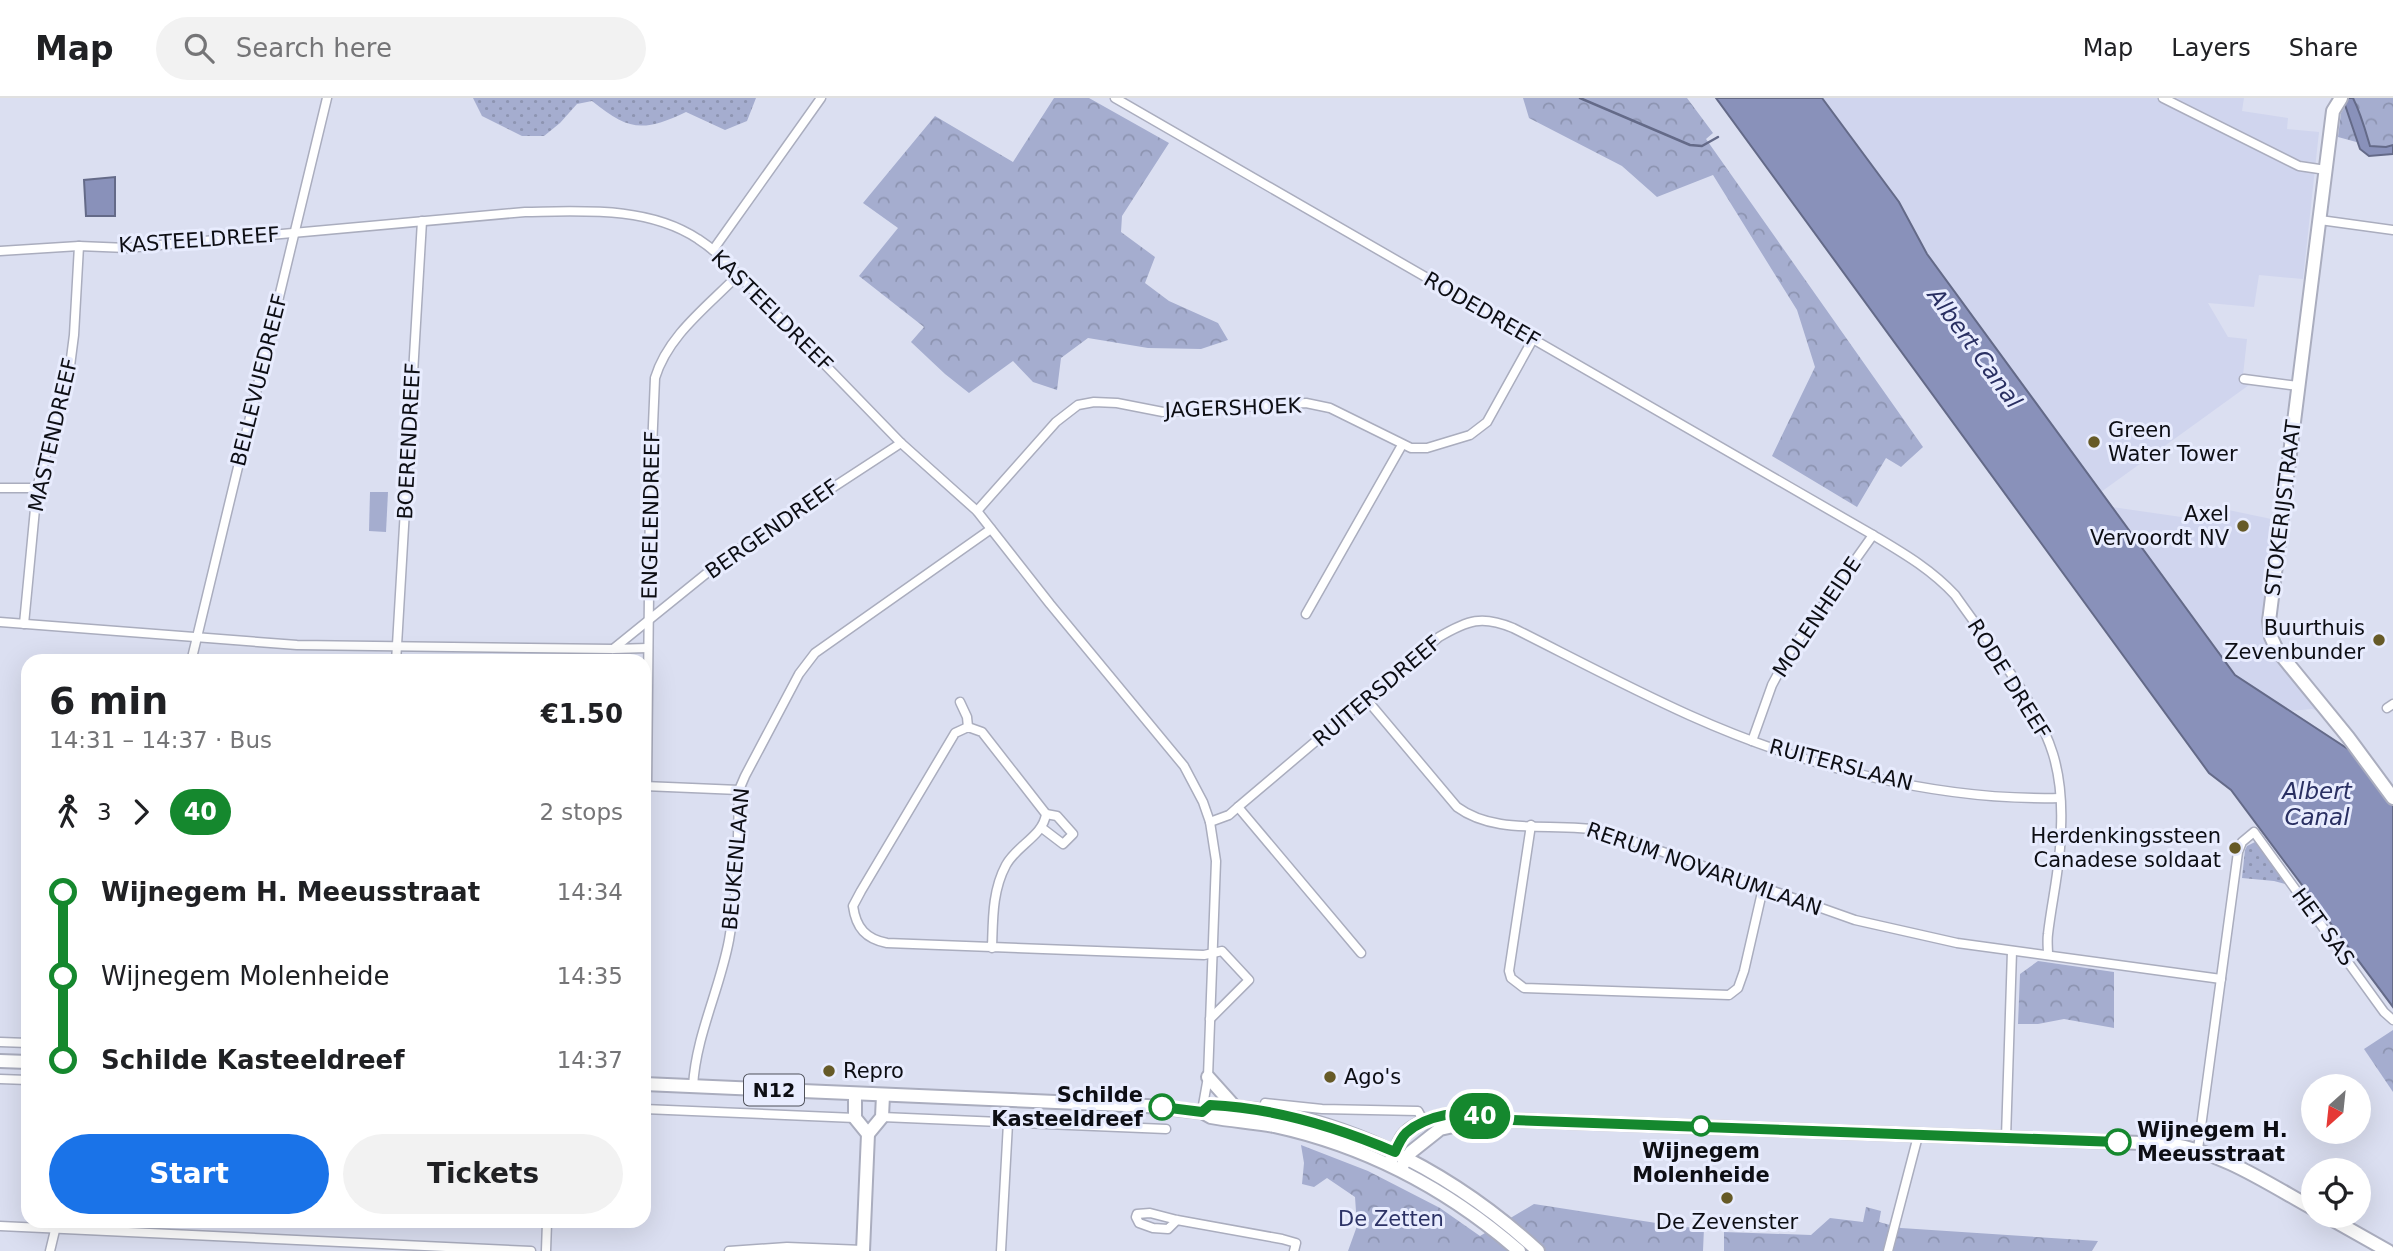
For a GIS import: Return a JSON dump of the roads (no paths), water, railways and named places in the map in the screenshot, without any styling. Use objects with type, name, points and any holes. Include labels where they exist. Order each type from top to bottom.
[{"type":"main road","name":"STOKERIJSTRAAT","points":[[2340,100],[2333,111],[2298,386],[2270,608],[2272,637],[2285,660],[2348,737],[2393,798]]},
{"type":"main road","points":[[0,1061],[21,1062]]},
{"type":"main road","points":[[1208,1077],[1234,1106]]},
{"type":"main road","name":"N12","points":[[651,1084],[1147,1105],[1196,1111],[1211,1118],[1275,1127],[1397,1161],[1519,1251]]},
{"type":"main road","points":[[855,1094],[855,1118],[868,1134]]},
{"type":"main road","points":[[863,1251],[868,1134],[882,1117],[883,1095]]},
{"type":"main road","name":"N12","points":[[1196,1111],[1210,1105],[1234,1106],[1325,1126],[1468,1195],[1538,1251]]},
{"type":"main road","points":[[1397,1161],[1404,1136],[1428,1128],[1455,1114],[1477,1114],[1485,1119],[2169,1144],[2198,1149],[2229,1162],[2301,1202]]},
{"type":"main road","points":[[2347,1228],[2388,1251]]},
{"type":"street","name":"BELLEVUEDREEF","points":[[193,654],[327,98]]},
{"type":"street","points":[[713,250],[821,98]]},
{"type":"street","name":"RODEDREEF","points":[[1115,98],[1849,521]]},
{"type":"street","points":[[2163,98],[2300,166],[2326,170]]},
{"type":"street","name":"KASTEELDREEF","points":[[0,251],[79,246],[127,248],[525,212],[576,211],[635,215],[661,221],[681,229],[713,250],[901,443],[977,511],[1184,766],[1210,821],[1216,861],[1208,1077],[1196,1111]]},
{"type":"street","points":[[2320,220],[2393,230]]},
{"type":"street","name":"BOERENDREEF","points":[[397,654],[422,221]]},
{"type":"street","name":"MASTENDREEF","points":[[24,624],[37,488],[70,366],[79,246]]},
{"type":"street","name":"ENGELENDREEF","points":[[648,654],[655,378],[669,346],[738,275]]},
{"type":"street","name":"JAGERSHOEK","points":[[977,511],[1056,422],[1078,405],[1094,402],[1117,403],[1163,412],[1306,403],[1330,408],[1412,449],[1427,448],[1470,435],[1487,422],[1533,339]]},
{"type":"street","points":[[2244,379],[2298,386]]},
{"type":"street","name":"BERGENDREEF","points":[[613,649],[728,555],[901,443]]},
{"type":"street","points":[[1306,614],[1402,445]]},
{"type":"street","points":[[0,488],[37,488]]},
{"type":"street","name":"RODE DREEF","points":[[1849,521],[1924,566],[1955,595],[2034,711],[2045,734],[2055,761],[2060,798],[2060,850],[2044,955]]},
{"type":"street","name":"BEUKENLAAN","points":[[692,1086],[698,1048],[729,941],[739,790],[744,776],[806,663],[831,642],[991,529]]},
{"type":"street","name":"MOLENHEIDE","points":[[1752,741],[1772,685],[1788,653],[1873,535]]},
{"type":"street","name":"RUITERSDREEF","points":[[1210,821],[1229,815],[1439,637],[1469,622],[1483,619],[1496,621],[1634,688]]},
{"type":"street","points":[[0,622],[297,645],[648,648]]},
{"type":"street","name":"RUITERSLAAN","points":[[1634,688],[1752,741],[1830,765],[1916,785],[2032,799],[2060,798]]},
{"type":"street","name":"RERUM NOVARUMLAAN","points":[[1367,700],[1457,807],[1469,816],[1483,821],[1582,826],[1604,831],[1856,920],[1957,943],[2221,979]]},
{"type":"street","points":[[960,702],[968,727]]},
{"type":"street","points":[[1042,828],[1063,844],[1073,834],[1057,816],[1046,814],[982,732],[968,727],[955,733],[853,906],[859,927],[874,940],[887,943],[1204,955],[1222,951],[1249,980],[1210,1019]]},
{"type":"street","points":[[651,786],[739,790]]},
{"type":"street","points":[[1238,807],[1361,953]]},
{"type":"street","points":[[992,948],[996,891],[1006,865],[1023,843],[1042,828],[1046,814]]},
{"type":"street","points":[[1531,825],[1509,971],[1517,985],[1524,988],[1729,995],[1738,988],[1744,971],[1763,888]]},
{"type":"street","name":"HET SAS","points":[[2221,979],[2238,852],[2242,842],[2254,832],[2384,1012],[2393,1020]]},
{"type":"street","points":[[2006,1138],[2014,952]]},
{"type":"street","points":[[2198,1149],[2221,979]]},
{"type":"street","points":[[0,1042],[21,1043]]},
{"type":"street","points":[[0,1079],[21,1080]]},
{"type":"street","points":[[1265,1103],[1322,1109],[1418,1111],[1428,1128]]},
{"type":"street","points":[[651,1109],[855,1118]]},
{"type":"street","points":[[882,1117],[1166,1129]]},
{"type":"street","points":[[1001,1251],[1008,1123]]},
{"type":"street","points":[[1888,1251],[1918,1136]]},
{"type":"street","points":[[1177,1220],[1296,1242],[1294,1251]]},
{"type":"street","points":[[0,1226],[21,1226]]},
{"type":"street","points":[[50,1251],[56,1228]]},
{"type":"street","points":[[94,1228],[531,1251]]},
{"type":"street","points":[[546,1251],[547,1228]]},
{"type":"street","points":[[729,1251],[787,1247],[863,1251]]},
{"type":"water","name":"Albert Canal","points":[[1716,98],[1822,98],[1899,202],[1927,254],[2235,675],[2354,753],[2393,806],[2393,1007],[2231,790],[2209,773]]},
{"type":"water","points":[[2353,98],[2356,104],[2370,146],[2393,145],[2393,154],[2369,156],[2360,149],[2344,102]]},
{"type":"water","points":[[115,177],[115,216],[86,216],[84,180]]},
{"type":"waterway","points":[[1580,98],[1690,145],[1702,146],[1718,137]]},
{"type":"place","name":"Green Water Tower","points":[[2094,442]]},
{"type":"place","name":"Axel Vervoordt NV","points":[[2243,526]]},
{"type":"place","name":"Buurthuis Zevenbunder","points":[[2379,640]]},
{"type":"place","name":"Herdenkingssteen Canadese soldaat","points":[[2235,848]]},
{"type":"place","name":"Repro","points":[[829,1071]]},
{"type":"place","name":"Ago's","points":[[1330,1077]]},
{"type":"place","name":"Schilde Kasteeldreef","points":[[1162,1107]]},
{"type":"place","name":"Wijnegem Molenheide","points":[[1701,1126]]},
{"type":"place","name":"Wijnegem H. Meeusstraat","points":[[2118,1142]]},
{"type":"place","name":"De Zevenster","points":[[1727,1198]]},
{"type":"park label","name":"De Zetten","points":[[1391,1219]]}]
